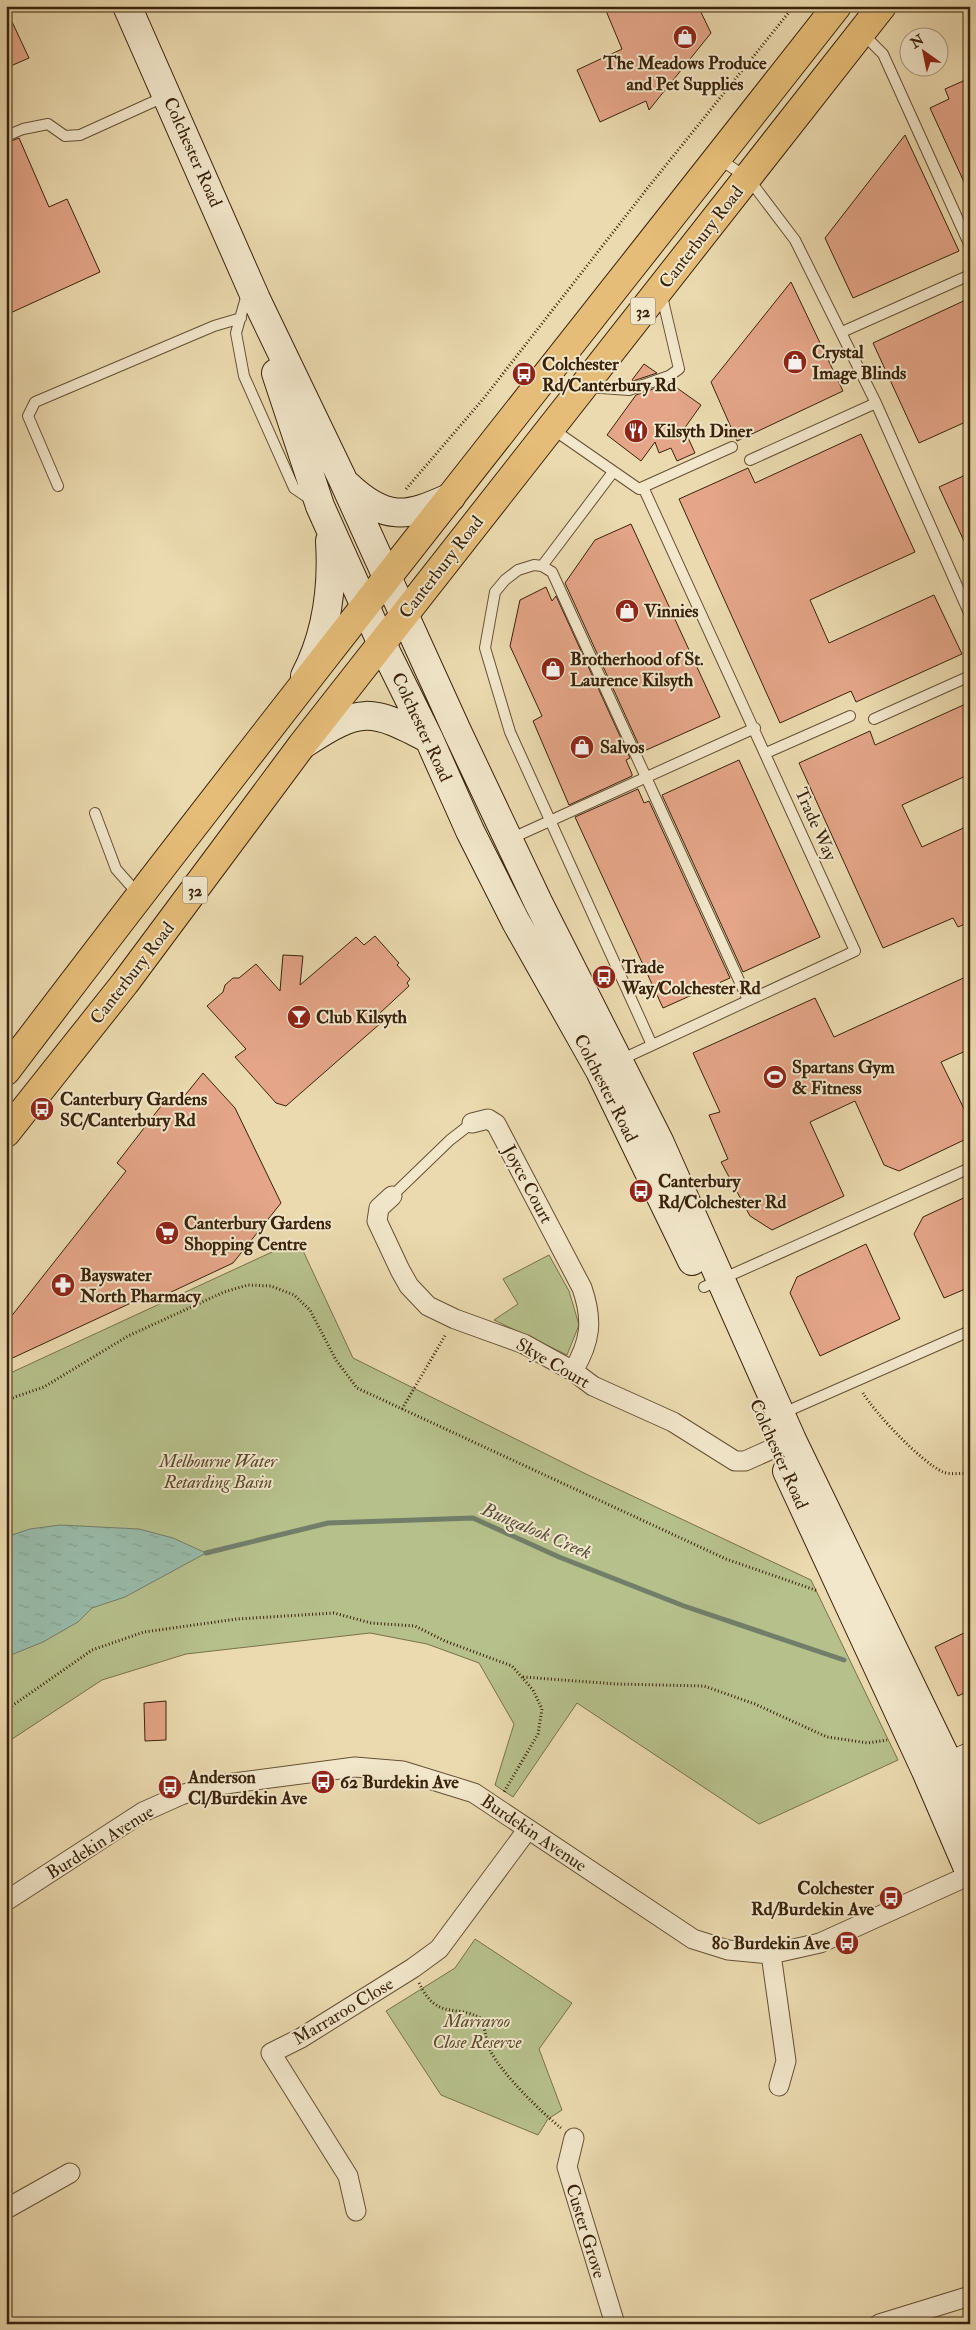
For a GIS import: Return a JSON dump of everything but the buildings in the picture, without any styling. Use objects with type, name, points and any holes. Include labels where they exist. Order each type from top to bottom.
[{"type":"main road","name":"Colchester Road","points":[[127,6],[168,96],[249,300],[325,518],[365,608],[429,739],[470,831],[516,922],[659,1141],[712,1284],[784,1444],[841,1590],[948,1762],[970,1874]]},
{"type":"main road","name":"Canterbury Road","points":[[6,1071],[139,895],[295,695],[837,6]]},
{"type":"main road","name":"Canterbury Road","points":[[6,1133],[155,944],[302,745],[882,6]]},
{"type":"main road","name":"Colchester Road","points":[[249,300],[342,480],[538,902],[610,1066]]},
{"type":"main road","points":[[342,480],[364,502],[379,510],[396,513],[411,513],[428,508],[452,497]]},
{"type":"main road","points":[[295,695],[315,656],[324,628],[330,582],[325,518]]},
{"type":"main road","points":[[302,745],[332,725],[346,720],[376,715],[388,718],[429,739]]},
{"type":"main road","points":[[139,895],[173,920]]},
{"type":"main road","points":[[122,919],[155,944]]},
{"type":"main road","name":"Colchester Road","points":[[784,1444],[948,1762],[970,1812]]},
{"type":"street","name":"Joyce Court","points":[[475,1121],[488,1118],[496,1124],[571,1264],[588,1304],[589,1330],[582,1357],[573,1371]]},
{"type":"street","name":"Skye Court","points":[[392,1196],[379,1208],[377,1221],[400,1270],[418,1297],[428,1306],[455,1319],[524,1344],[573,1371],[593,1386],[673,1422],[735,1461],[745,1461],[784,1444]]},
{"type":"street","name":"Burdekin Avenue","points":[[6,1901],[142,1812],[181,1795],[210,1786],[355,1767],[404,1771],[474,1792],[693,1938],[728,1950],[771,1954],[820,1943],[970,1874]]},
{"type":"street","name":"Marraroo Close","points":[[356,2211],[348,2176],[271,2053],[301,2038],[439,1950],[528,1829]]},
{"type":"street","points":[[771,1954],[786,2061],[780,2086]]},
{"type":"street","name":"Custer Grove","points":[[574,2138],[567,2167],[615,2324]]},
{"type":"street","points":[[6,2209],[70,2173]]},
{"type":"street","points":[[879,2324],[970,2296]]},
{"type":"lane","points":[[862,33],[883,54],[970,246]]},
{"type":"lane","points":[[6,136],[23,129],[48,124],[65,136],[80,135],[168,96]]},
{"type":"lane","points":[[718,158],[748,178],[795,240],[876,403],[970,615]]},
{"type":"lane","points":[[842,332],[970,275]]},
{"type":"lane","points":[[584,386],[629,390],[669,376],[679,369],[661,288]]},
{"type":"lane","points":[[58,486],[28,416],[35,402],[214,326],[249,300]]},
{"type":"lane","points":[[750,460],[876,403]]},
{"type":"lane","points":[[551,428],[639,489],[732,447]]},
{"type":"lane","points":[[542,566],[613,472]]},
{"type":"lane","name":"Trade Way","points":[[610,1066],[856,951],[643,487]]},
{"type":"lane","points":[[652,1045],[510,732],[485,648],[495,592],[505,580],[518,570],[534,565],[542,566],[552,572],[748,1000]]},
{"type":"lane","points":[[874,719],[970,676]]},
{"type":"lane","points":[[766,753],[850,716]]},
{"type":"lane","points":[[509,839],[755,728]]},
{"type":"lane","points":[[95,813],[116,869],[139,895]]},
{"type":"lane","name":"Joyce Court","points":[[392,1196],[432,1156],[475,1121]]},
{"type":"lane","points":[[712,1284],[970,1168]]},
{"type":"lane","points":[[773,1418],[970,1331]]},
{"type":"path","points":[[404,490],[484,398],[646,190],[794,6]]},
{"type":"path","points":[[6,1400],[44,1387],[128,1336],[224,1292],[248,1285],[271,1286],[294,1295],[310,1310],[336,1360],[357,1388],[726,1558],[826,1594],[841,1590]]},
{"type":"path","points":[[402,1409],[455,1319]]},
{"type":"path","points":[[856,1381],[867,1400],[888,1423],[928,1460],[944,1472],[970,1473]]},
{"type":"path","points":[[6,1710],[92,1650],[144,1632],[237,1619],[334,1614],[371,1623],[414,1626],[445,1641],[512,1666],[533,1690],[542,1709],[542,1719],[538,1734],[504,1793]]},
{"type":"path","points":[[522,1677],[616,1684],[704,1686],[755,1704],[826,1737],[868,1743],[891,1740]]},
{"type":"path","points":[[413,1968],[421,1986],[436,2006],[455,2013],[471,2012],[482,2020],[490,2050],[503,2068],[551,2120],[574,2138]]},
{"type":"green space","name":"Melbourne Water Retarding Basin","points":[[298,1240],[353,1358],[588,1475],[811,1580],[898,1760],[759,1824],[577,1703],[513,1797],[495,1785],[514,1724],[479,1663],[427,1644],[370,1633],[186,1654],[102,1680],[6,1743],[6,1375]]},
{"type":"green space","points":[[549,1255],[569,1291],[579,1325],[567,1355],[494,1320],[518,1304],[503,1279]]},
{"type":"green space","name":"Marraroo Close Reserve","points":[[475,1939],[572,2003],[539,2049],[562,2110],[548,2119],[538,2135],[441,2095],[386,2011],[455,1968]]},
{"type":"water","points":[[60,1525],[139,1529],[173,1538],[206,1553],[125,1597],[92,1608],[78,1622],[43,1642],[6,1657],[6,1537],[30,1529]]},
{"type":"waterway","name":"Bungalook Creek","points":[[206,1553],[328,1523],[473,1518],[559,1557],[684,1606],[844,1660]]},
{"type":"place","name":"The Meadows Produce and Pet Supplies","points":[[685,37]]},
{"type":"place","name":"Crystal Image Blinds","points":[[795,362]]},
{"type":"place","name":"Colchester Rd/Canterbury Rd","points":[[524,374]]},
{"type":"place","name":"Kilsyth Diner","points":[[636,431]]},
{"type":"place","name":"Vinnies","points":[[627,611]]},
{"type":"place","name":"Brotherhood of St. Laurence Kilsyth","points":[[553,669]]},
{"type":"place","name":"Salvos","points":[[582,747]]},
{"type":"place","name":"Trade Way/Colchester Rd","points":[[604,977]]},
{"type":"place","name":"Club Kilsyth","points":[[299,1017]]},
{"type":"place","name":"Spartans Gym & Fitness","points":[[775,1077]]},
{"type":"place","name":"Canterbury Gardens SC/Canterbury Rd","points":[[42,1109]]},
{"type":"place","name":"Canterbury Rd/Colchester Rd","points":[[641,1191]]},
{"type":"place","name":"Canterbury Gardens Shopping Centre","points":[[167,1233]]},
{"type":"place","name":"Bayswater North Pharmacy","points":[[63,1285]]},
{"type":"place","name":"62 Burdekin Ave","points":[[323,1782]]},
{"type":"place","name":"Anderson Cl/Burdekin Ave","points":[[170,1787]]},
{"type":"place","name":"Colchester Rd/Burdekin Ave","points":[[891,1898]]},
{"type":"place","name":"80 Burdekin Ave","points":[[847,1943]]}]
